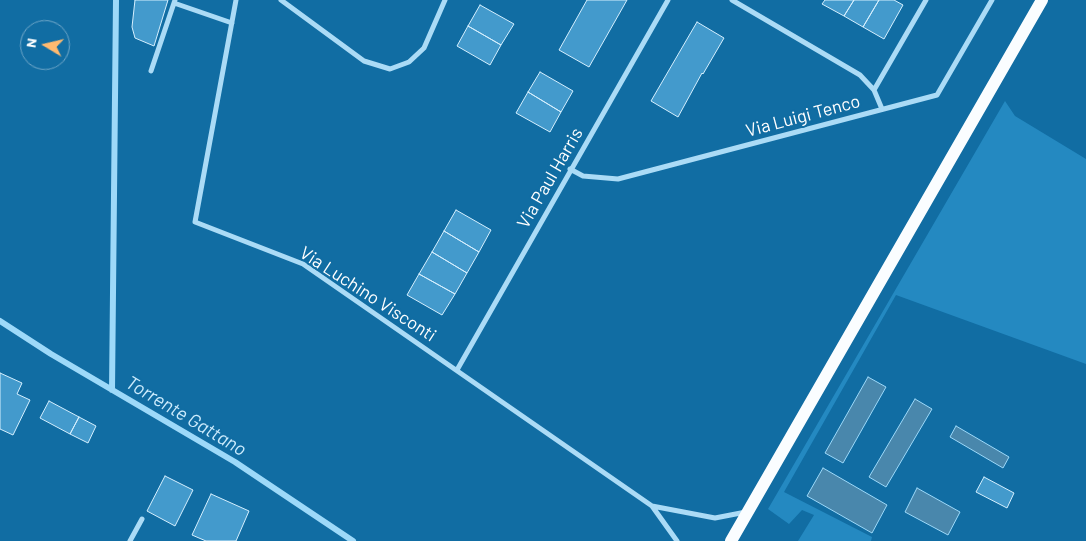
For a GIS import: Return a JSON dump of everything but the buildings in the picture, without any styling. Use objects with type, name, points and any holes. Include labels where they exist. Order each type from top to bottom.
[{"type":"main road","points":[[731,541],[1042,0]]},
{"type":"street","name":"Via Luchino Visconti","points":[[236,0],[195,222],[304,264],[652,506],[677,541]]},
{"type":"street","points":[[281,0],[364,61],[390,68],[409,62],[424,48],[444,0]]},
{"type":"street","name":"Via Paul Harris","points":[[457,370],[668,0]]},
{"type":"street","points":[[732,0],[860,74],[874,90],[882,109]]},
{"type":"street","points":[[874,90],[926,0]]},
{"type":"street","name":"Via Luigi Tenco","points":[[570,169],[583,176],[618,179],[938,95],[992,0]]},
{"type":"street","points":[[151,71],[174,2],[232,23]]},
{"type":"street","name":"Via Luchino Visconti","points":[[652,506],[715,518],[749,511]]},
{"type":"street","points":[[130,541],[142,519]]},
{"type":"shaded area","points":[[1005,101],[1015,116],[1086,159],[1086,364],[896,295],[784,492],[872,537],[871,541],[798,541],[814,515],[802,510],[789,524],[768,509]]},
{"type":"shaded area","points":[[868,377],[886,387],[843,463],[825,453]]},
{"type":"shaded area","points":[[915,399],[932,409],[886,487],[869,477]]},
{"type":"shaded area","points":[[956,426],[1009,457],[1003,468],[950,437]]},
{"type":"shaded area","points":[[823,468],[887,505],[872,533],[807,496]]},
{"type":"shaded area","points":[[917,488],[960,512],[948,535],[905,512]]},
{"type":"waterway","points":[[112,390],[116,0]]},
{"type":"waterway","name":"Torrente Gattano","points":[[0,321],[51,354],[235,462],[353,541]]}]
